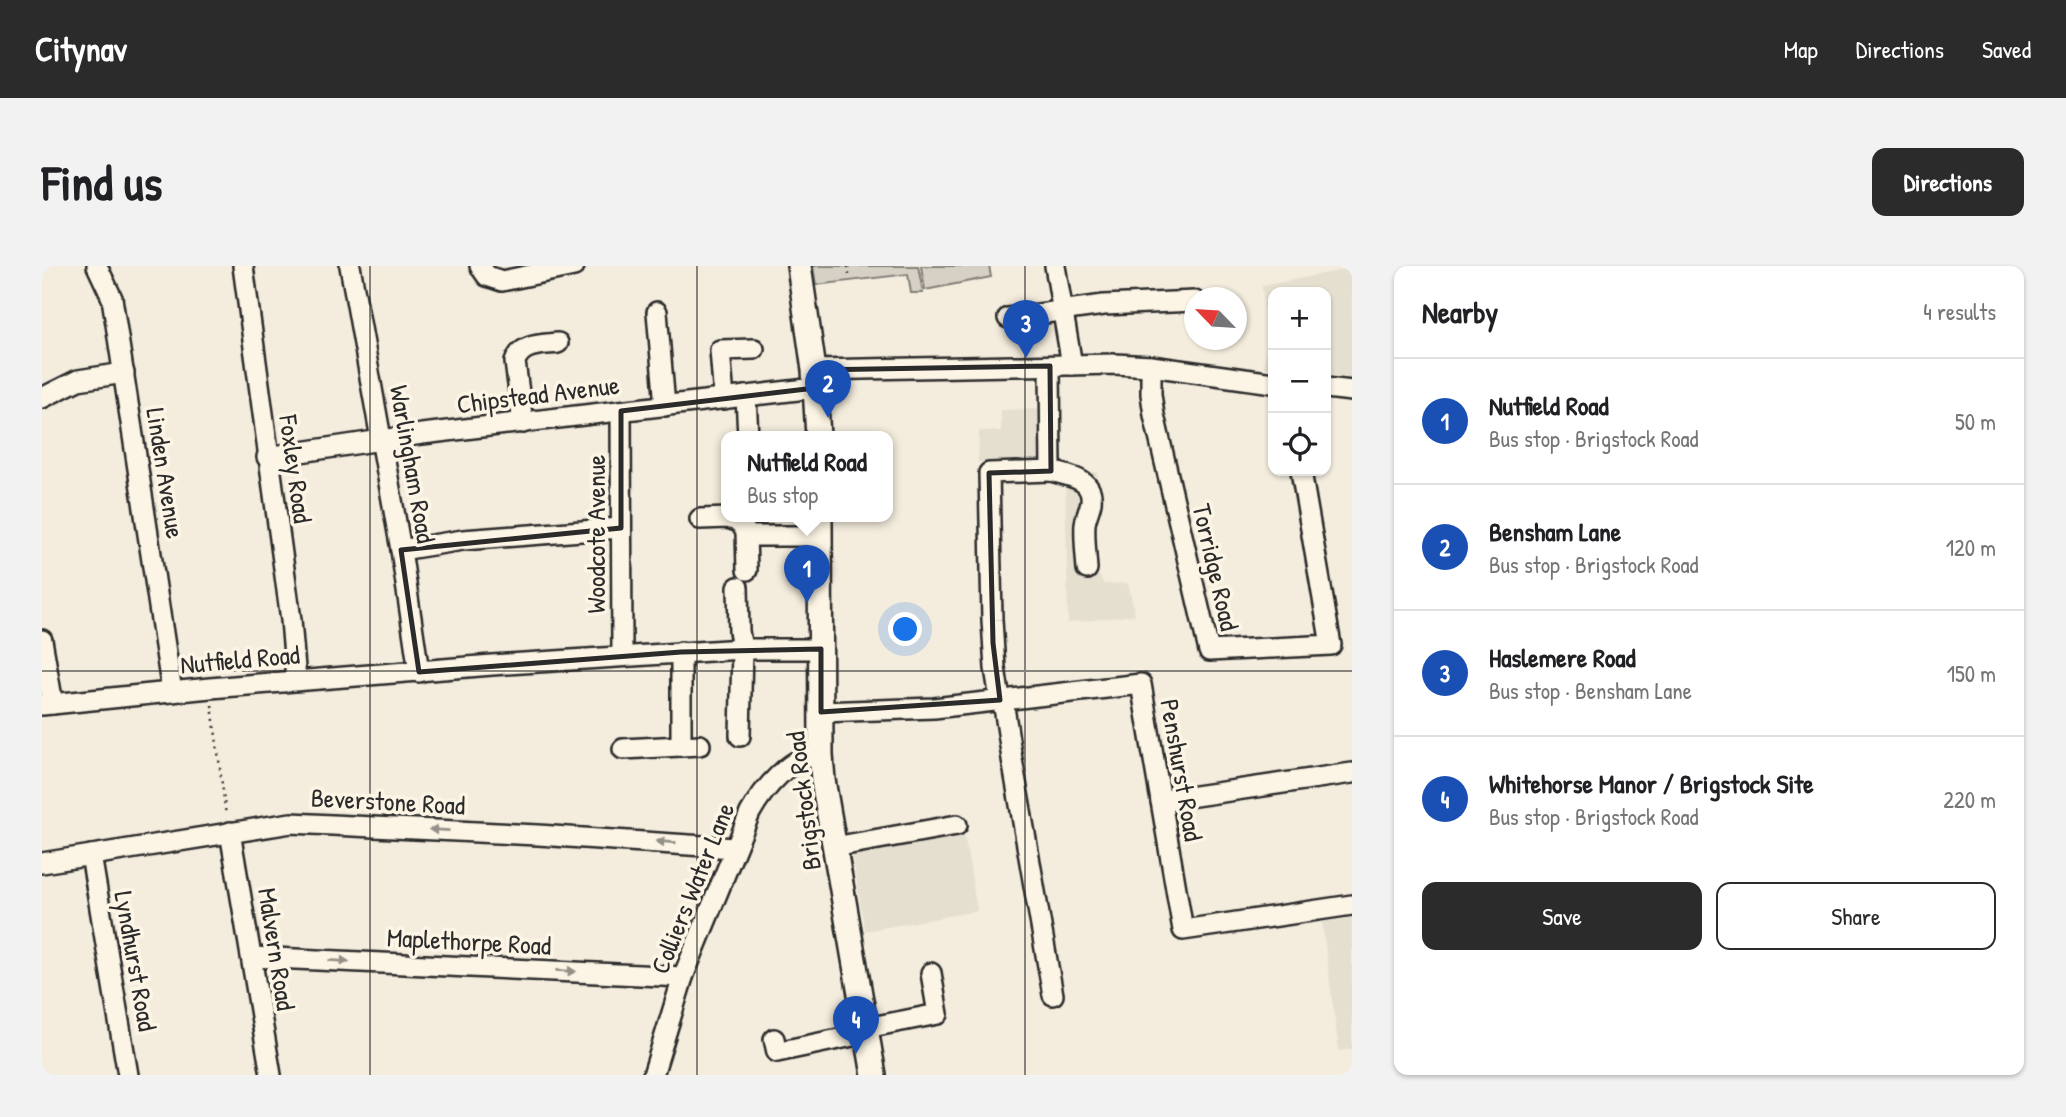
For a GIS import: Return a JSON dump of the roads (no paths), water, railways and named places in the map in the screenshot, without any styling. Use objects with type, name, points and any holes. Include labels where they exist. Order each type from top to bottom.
[{"type":"main road","points":[[799,266],[815,379],[818,431]]},
{"type":"main road","name":"Brigstock Road","points":[[820,527],[823,780],[874,1075]]},
{"type":"street","name":"Linden Avenue","points":[[97,266],[112,298],[172,692]]},
{"type":"street","name":"Foxley Road","points":[[243,266],[291,620],[296,680]]},
{"type":"street","name":"Warlingham Road","points":[[350,266],[383,440],[419,672]]},
{"type":"street","points":[[480,266],[487,276],[502,281],[574,266]]},
{"type":"street","points":[[1055,266],[1072,365]]},
{"type":"street","points":[[1008,318],[1104,305],[1184,301]]},
{"type":"street","points":[[657,313],[665,406]]},
{"type":"street","points":[[523,423],[515,362],[517,356],[525,348],[558,343]]},
{"type":"street","points":[[724,399],[720,350],[754,349]]},
{"type":"street","name":"Chipstead Avenue","points":[[267,457],[383,440],[746,396],[815,379],[1115,364],[1151,366],[1268,382]]},
{"type":"street","points":[[1049,366],[1051,471]]},
{"type":"street","name":"Torridge Road","points":[[1151,366],[1154,415],[1209,650],[1331,645],[1302,476]]},
{"type":"street","points":[[42,398],[78,380],[124,373]]},
{"type":"street","points":[[1331,389],[1352,391]]},
{"type":"street","points":[[746,396],[748,431]]},
{"type":"street","name":"Woodcote Avenue","points":[[621,411],[622,656]]},
{"type":"street","points":[[1053,995],[1004,707],[1000,700],[993,643],[989,473],[1051,471],[1077,478],[1085,484],[1090,491],[1091,500],[1085,523],[1087,569]]},
{"type":"street","points":[[700,519],[721,518]]},
{"type":"street","points":[[740,522],[747,536],[739,631],[742,649],[740,736]]},
{"type":"street","points":[[747,536],[820,527]]},
{"type":"street","points":[[401,550],[463,540],[621,528]]},
{"type":"street","points":[[42,640],[47,704]]},
{"type":"street","name":"Nutfield Road","points":[[47,704],[296,680],[492,665],[742,649],[821,649]]},
{"type":"street","points":[[623,749],[691,746],[681,652]]},
{"type":"street","name":"Penshurst Road","points":[[821,712],[934,708],[1141,684],[1182,930],[1352,905]]},
{"type":"street","name":"Colliers Water Lane","points":[[653,1075],[683,977],[734,848],[758,798],[772,781],[800,760],[811,754],[821,755]]},
{"type":"street","points":[[1160,801],[1352,773]]},
{"type":"street","name":"Beverstone Road","points":[[42,863],[230,832],[303,823],[734,848]]},
{"type":"street","points":[[834,847],[957,825]]},
{"type":"street","name":"Malvern Road","points":[[230,832],[271,1075]]},
{"type":"street","name":"Lyndhurst Road","points":[[91,855],[128,1075]]},
{"type":"street","name":"Maplethorpe Road","points":[[252,957],[683,977]]},
{"type":"street","points":[[775,1039],[777,1052],[938,1014],[931,973]]},
{"type":"place","name":"Haslemere Road","points":[[1026,358]]},
{"type":"place","name":"Bensham Lane","points":[[828,418]]},
{"type":"place","name":"Nutfield Road","points":[[807,603]]},
{"type":"place","name":"Whitehorse Manor / Brigstock Site","points":[[856,1054]]}]
